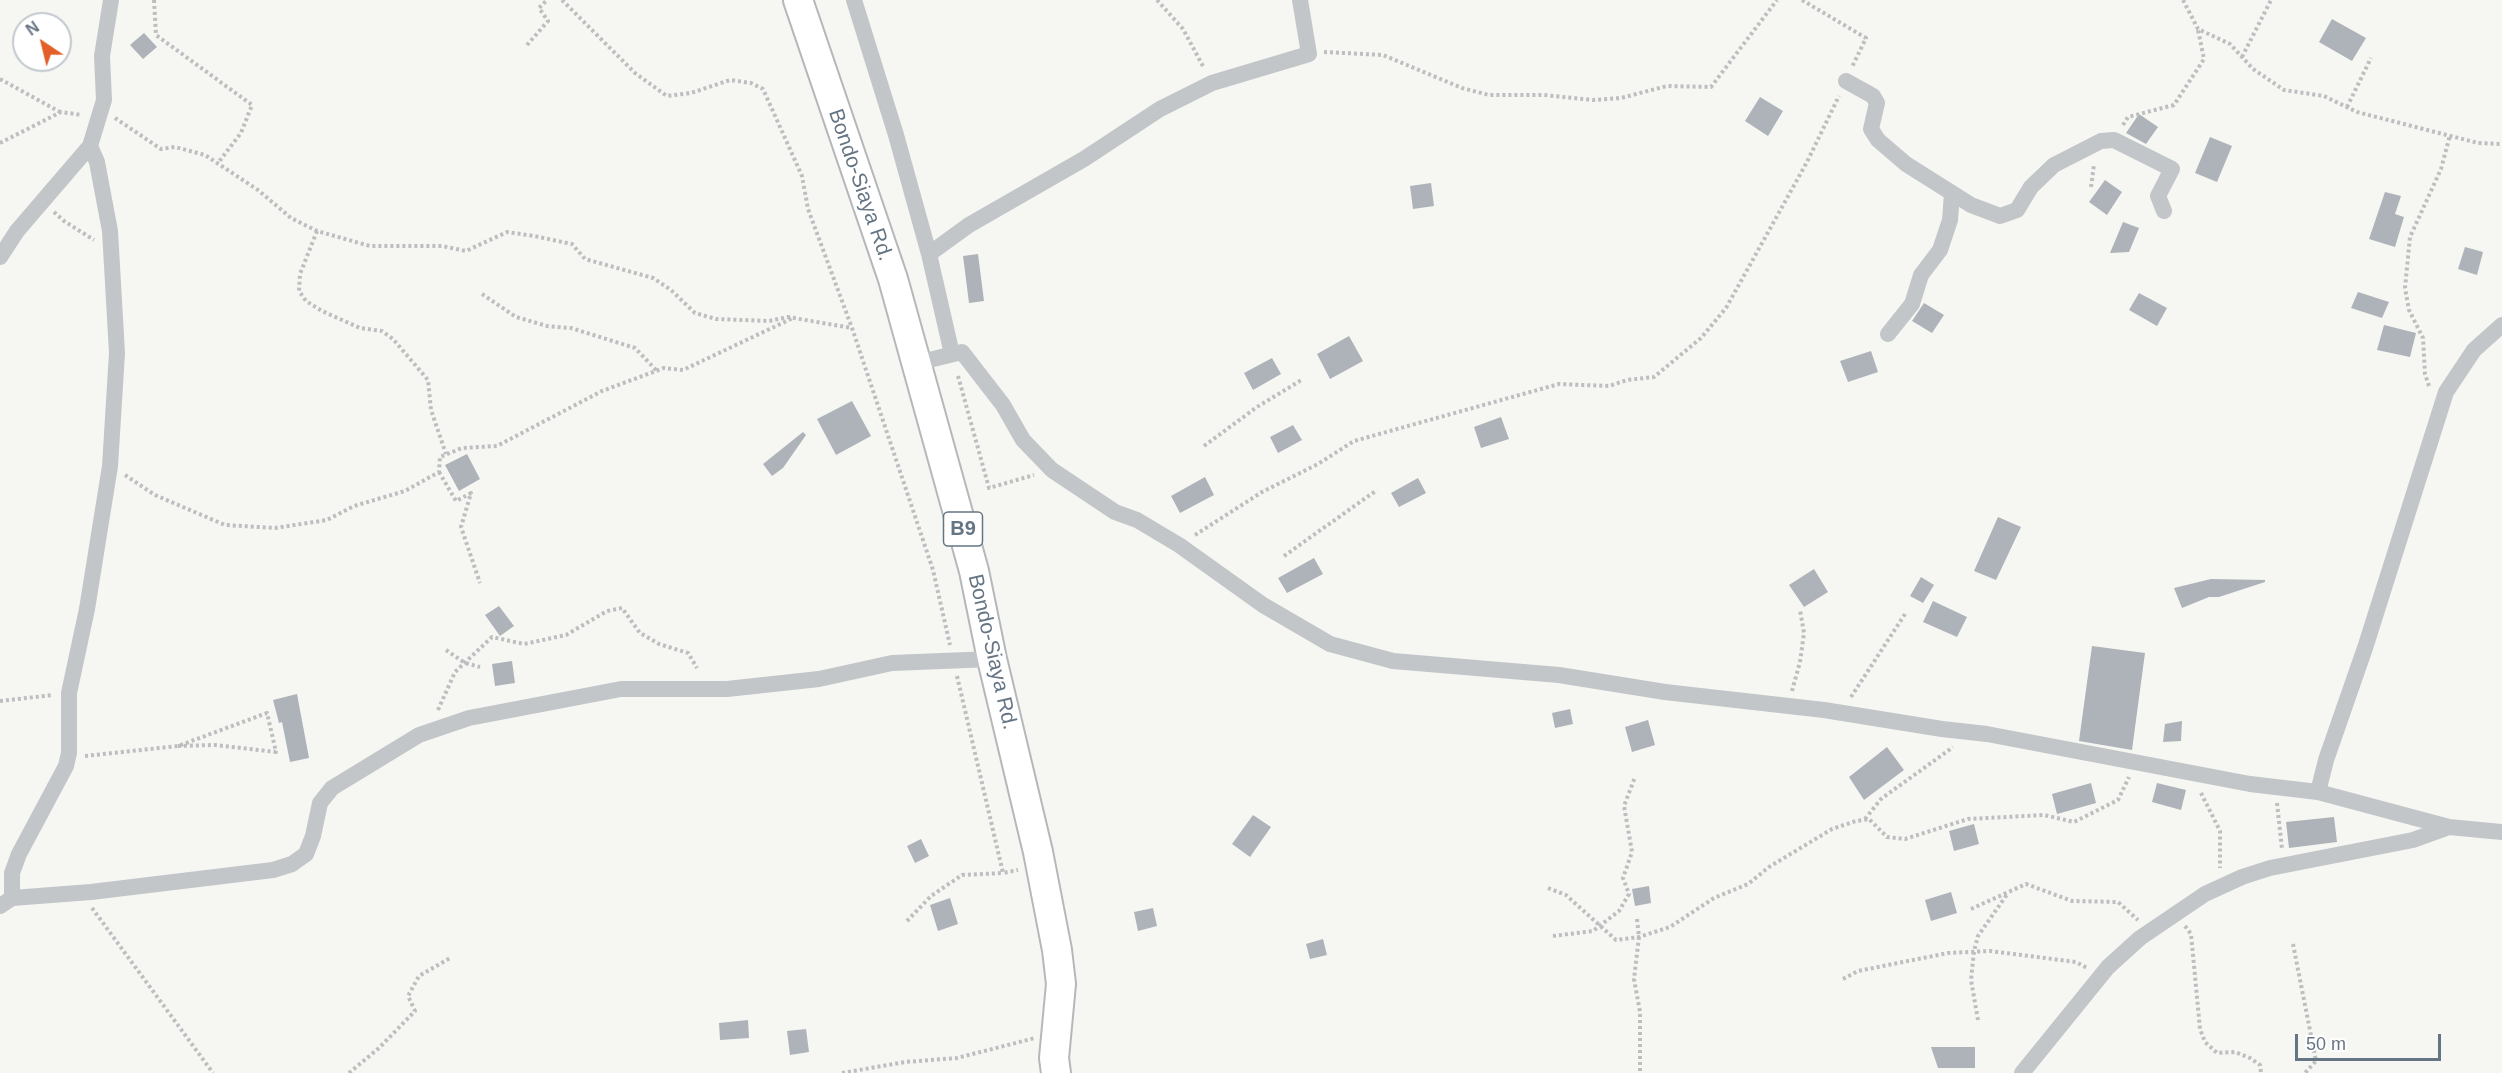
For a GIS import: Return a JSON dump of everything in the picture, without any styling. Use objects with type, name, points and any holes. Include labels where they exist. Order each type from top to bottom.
[{"type":"highway","name":"Bondo-Siaya Rd.","points":[[798,0],[871,209],[917,363],[974,571],[1057,950],[1060,984],[1054,1058],[1056,1073]]},
{"type":"street","points":[[0,257],[17,231],[90,146],[104,100],[102,56],[111,0]]},
{"type":"street","points":[[854,0],[896,135],[929,254],[952,354]]},
{"type":"street","points":[[929,254],[969,225],[1084,159],[1160,109],[1212,83],[1309,54],[1300,0]]},
{"type":"street","points":[[1846,81],[1873,96],[1877,103],[1871,129],[1878,140],[1906,164],[1971,205],[2000,216],[2017,210],[2031,187],[2054,165],[2101,141],[2114,140],[2172,169],[2158,196],[2164,211]]},
{"type":"street","points":[[90,146],[97,162],[111,245],[117,353],[110,466],[87,609],[69,693],[69,753],[66,766],[19,854],[6,902],[273,870],[292,864],[306,854],[313,836],[320,803],[332,788],[387,753],[427,732],[469,718],[621,689],[728,689],[819,679],[892,663],[992,659]]},
{"type":"street","points":[[1888,334],[1912,304],[1921,275],[1940,250],[1950,220],[1952,193]]},
{"type":"street","points":[[2318,792],[2326,760],[2366,648],[2446,392],[2474,350],[2502,326]]},
{"type":"street","points":[[917,363],[962,352],[1003,405],[1023,440],[1052,470],[1115,512],[1137,520],[1179,545],[1263,605],[1330,644],[1393,661],[1559,675],[1665,692],[1841,713],[1971,732],[2190,773],[2278,788],[2318,792],[2450,827],[2502,832]]},
{"type":"street","points":[[2022,1073],[2102,974],[2147,933],[2205,894],[2242,877],[2283,866],[2413,840],[2450,827]]},
{"type":"path","points":[[154,0],[156,35],[252,105],[241,133],[218,163]]},
{"type":"path","points":[[527,45],[548,21],[539,8],[548,0]]},
{"type":"path","points":[[562,0],[635,73],[667,96],[692,93],[730,80],[751,82],[763,89],[801,176],[808,209],[852,328],[933,570],[1003,873]]},
{"type":"path","points":[[1157,0],[1183,29],[1212,83]]},
{"type":"path","points":[[1309,54],[1331,52],[1383,55],[1462,88],[1488,95],[1544,95],[1593,100],[1621,98],[1667,86],[1711,87],[1778,0]]},
{"type":"path","points":[[1179,545],[1262,492],[1318,464],[1354,441],[1538,392],[1559,384],[1610,386],[1627,380],[1654,377],[1701,338],[1726,308],[1807,162],[1866,38],[1802,0]]},
{"type":"path","points":[[2174,105],[2204,59],[2198,29],[2184,0]]},
{"type":"path","points":[[2242,57],[2271,0]]},
{"type":"path","points":[[2198,29],[2230,44],[2253,69],[2284,90],[2324,96],[2357,112],[2478,142],[2502,144]]},
{"type":"path","points":[[2347,107],[2371,58]]},
{"type":"path","points":[[0,79],[61,112],[100,114],[161,149],[175,147],[205,155],[258,190],[291,218],[317,231],[370,246],[442,246],[466,251],[507,232],[534,236],[572,244],[585,259],[653,278],[671,290],[695,313],[716,319],[794,318],[852,328]]},
{"type":"path","points":[[0,143],[61,112]]},
{"type":"path","points":[[2439,416],[2425,375],[2423,338],[2409,310],[2405,288],[2410,237],[2441,169],[2450,135]]},
{"type":"path","points":[[42,201],[64,221],[89,238],[111,245]]},
{"type":"path","points":[[317,231],[300,274],[299,291],[306,301],[322,311],[360,328],[382,331],[393,339],[428,380],[431,410],[446,454]]},
{"type":"path","points":[[482,294],[516,317],[547,326],[571,328],[635,348],[657,371]]},
{"type":"path","points":[[480,583],[461,527],[471,493],[456,501],[439,472],[440,457],[462,448],[497,446],[602,391],[664,368],[683,370],[794,318]]},
{"type":"path","points":[[952,354],[989,488],[1052,470]]},
{"type":"path","points":[[1204,446],[1257,407],[1303,379]]},
{"type":"path","points":[[110,466],[155,495],[225,525],[275,528],[327,520],[354,506],[405,490],[439,472]]},
{"type":"path","points":[[1284,556],[1377,490]]},
{"type":"path","points":[[427,732],[455,672],[492,637],[524,644],[566,635],[607,611],[622,608],[640,633],[659,644],[688,653],[698,668]]},
{"type":"path","points":[[1787,706],[1800,662],[1804,633],[1800,610]]},
{"type":"path","points":[[1841,713],[1905,614]]},
{"type":"path","points":[[446,650],[465,663],[480,667]]},
{"type":"path","points":[[0,701],[69,693]]},
{"type":"path","points":[[69,753],[88,756],[178,746],[215,745],[276,752],[267,712],[178,746]]},
{"type":"path","points":[[1864,820],[1881,799],[1938,759],[1971,732]]},
{"type":"path","points":[[1548,888],[1566,895],[1616,940],[1638,937],[1670,927],[1714,898],[1748,884],[1769,867],[1832,829],[1869,819],[1887,837],[1905,839],[1968,819],[2044,815],[2074,822],[2118,800],[2136,763]]},
{"type":"path","points":[[2190,773],[2220,831],[2221,867],[2205,894]]},
{"type":"path","points":[[1553,936],[1593,931],[1619,911],[1629,894],[1623,878],[1632,852],[1624,806],[1635,777]]},
{"type":"path","points":[[2278,788],[2277,818],[2283,866]]},
{"type":"path","points":[[907,921],[931,896],[962,875],[1003,873],[1040,866]]},
{"type":"path","points":[[1971,909],[2026,885],[2072,901],[2118,902],[2134,913],[2147,933]]},
{"type":"path","points":[[80,892],[213,1073]]},
{"type":"path","points":[[1978,1020],[1971,980],[1974,951],[1978,936],[2009,892]]},
{"type":"path","points":[[2174,915],[2191,934],[2200,1029],[2205,1042],[2217,1053],[2235,1052],[2250,1058],[2260,1065],[2261,1073]]},
{"type":"path","points":[[1637,919],[1635,979],[1640,1012],[1640,1073]]},
{"type":"path","points":[[2293,944],[2316,1061],[2305,1073]]},
{"type":"path","points":[[1843,979],[1858,971],[1900,961],[1948,952],[1974,951],[2076,962],[2102,974]]},
{"type":"path","points":[[349,1073],[379,1048],[415,1011],[408,996],[419,976],[450,958]]},
{"type":"path","points":[[842,1073],[905,1062],[957,1058],[1056,1033]]},
{"type":"building","points":[[2332,19],[2366,38],[2352,61],[2319,42]]},
{"type":"building","points":[[144,33],[157,47],[143,59],[130,45]]},
{"type":"building","points":[[1760,97],[1783,111],[1768,136],[1745,121]]},
{"type":"building","points":[[2139,114],[2158,127],[2146,144],[2126,133]]},
{"type":"building","points":[[2210,137],[2232,146],[2217,182],[2195,173]]},
{"type":"building","points":[[2105,180],[2122,192],[2107,215],[2089,202]]},
{"type":"building","points":[[1431,183],[1434,206],[1413,209],[1410,186]]},
{"type":"building","points":[[2385,192],[2401,196],[2395,214],[2404,217],[2395,247],[2369,239]]},
{"type":"building","points":[[2123,222],[2139,228],[2129,252],[2110,253]]},
{"type":"building","points":[[2465,247],[2483,252],[2477,275],[2458,269]]},
{"type":"building","points":[[978,254],[984,301],[969,303],[963,256]]},
{"type":"building","points":[[2358,292],[2389,302],[2382,318],[2351,308]]},
{"type":"building","points":[[2139,293],[2167,308],[2157,326],[2129,310]]},
{"type":"building","points":[[1924,303],[1944,315],[1932,333],[1912,321]]},
{"type":"building","points":[[2384,325],[2416,333],[2410,357],[2377,350]]},
{"type":"building","points":[[1349,336],[1363,361],[1330,379],[1317,354]]},
{"type":"building","points":[[1871,351],[1878,372],[1848,382],[1840,361]]},
{"type":"building","points":[[1272,358],[1281,374],[1253,390],[1244,373]]},
{"type":"building","points":[[852,401],[871,436],[836,455],[817,419]]},
{"type":"building","points":[[1501,417],[1509,439],[1481,448],[1474,427]]},
{"type":"building","points":[[1293,425],[1302,440],[1278,453],[1270,437]]},
{"type":"building","points":[[803,432],[806,435],[783,468],[772,476],[763,464]]},
{"type":"building","points":[[467,454],[480,479],[459,491],[445,465]]},
{"type":"building","points":[[1205,477],[1214,495],[1180,513],[1171,496]]},
{"type":"building","points":[[1418,478],[1426,493],[1399,507],[1391,493]]},
{"type":"building","points":[[1998,517],[2021,527],[1996,580],[1974,571]]},
{"type":"building","points":[[1314,558],[1323,574],[1287,593],[1278,578]]},
{"type":"building","points":[[1814,569],[1828,592],[1804,607],[1789,585]]},
{"type":"building","points":[[1921,577],[1934,585],[1923,603],[1910,596]]},
{"type":"building","points":[[2211,579],[2265,580],[2265,582],[2219,597],[2209,597],[2182,608],[2174,588]]},
{"type":"building","points":[[1933,601],[1967,617],[1957,637],[1923,622]]},
{"type":"building","points":[[499,606],[514,626],[500,636],[485,615]]},
{"type":"building","points":[[2092,646],[2145,653],[2132,750],[2079,741]]},
{"type":"building","points":[[512,661],[515,683],[495,686],[492,664]]},
{"type":"building","points":[[297,694],[309,758],[290,762],[282,722],[279,723],[273,700]]},
{"type":"building","points":[[1570,709],[1573,724],[1555,728],[1552,713]]},
{"type":"building","points":[[1648,720],[1655,745],[1632,752],[1625,727]]},
{"type":"building","points":[[2182,721],[2181,741],[2163,742],[2165,724]]},
{"type":"building","points":[[1887,747],[1904,770],[1864,800],[1849,777]]},
{"type":"building","points":[[2091,783],[2096,803],[2057,814],[2052,794]]},
{"type":"building","points":[[2157,783],[2186,790],[2181,810],[2152,802]]},
{"type":"building","points":[[1253,815],[1271,827],[1250,857],[1232,844]]},
{"type":"building","points":[[2334,817],[2337,842],[2289,848],[2286,822]]},
{"type":"building","points":[[1974,824],[1979,844],[1954,851],[1949,831]]},
{"type":"building","points":[[921,839],[929,856],[915,863],[907,846]]},
{"type":"building","points":[[1649,886],[1651,903],[1635,906],[1632,889]]},
{"type":"building","points":[[1951,892],[1957,913],[1931,921],[1925,900]]},
{"type":"building","points":[[950,898],[958,924],[938,931],[930,905]]},
{"type":"building","points":[[1153,908],[1157,926],[1138,931],[1134,912]]},
{"type":"building","points":[[1323,939],[1327,955],[1310,959],[1306,944]]},
{"type":"building","points":[[748,1020],[749,1038],[720,1040],[719,1023]]},
{"type":"building","points":[[806,1029],[809,1052],[790,1055],[787,1031]]},
{"type":"building","points":[[1931,1047],[1975,1047],[1975,1068],[1938,1068]]}]
